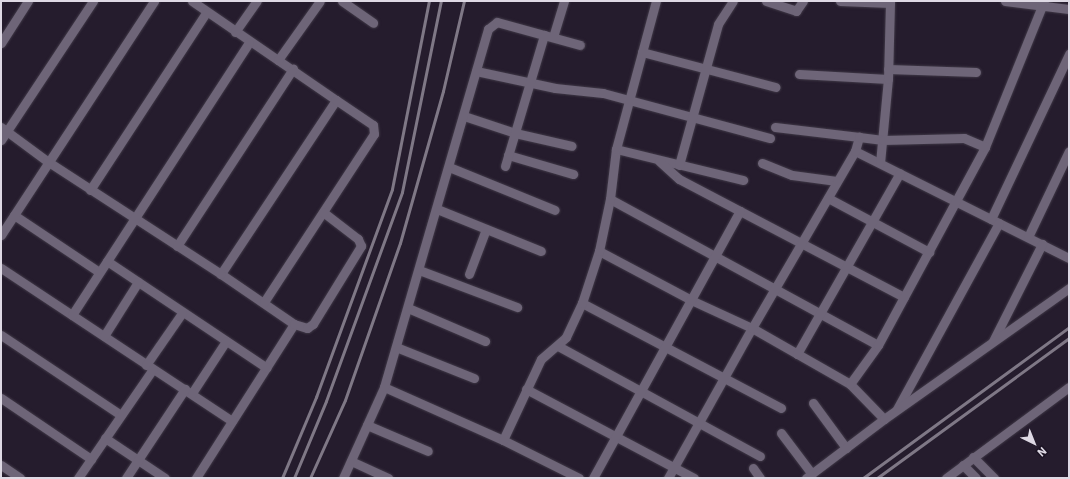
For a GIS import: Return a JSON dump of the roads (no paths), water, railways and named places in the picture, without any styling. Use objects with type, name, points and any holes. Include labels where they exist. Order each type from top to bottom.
[{"type":"street","points":[[1,42],[28,1]]},
{"type":"street","points":[[1,140],[4,129],[92,1]]},
{"type":"street","points":[[1,235],[47,161],[154,1]]},
{"type":"street","points":[[194,1],[206,13],[293,69],[370,123],[375,130],[264,302]]},
{"type":"street","points":[[235,32],[257,1]]},
{"type":"street","points":[[278,60],[320,1]]},
{"type":"street","points":[[342,1],[373,23]]},
{"type":"street","points":[[505,166],[530,83],[564,1]]},
{"type":"street","points":[[503,440],[526,388],[541,359],[558,346],[566,337],[582,303],[599,251],[610,199],[616,149],[627,100],[656,1]]},
{"type":"street","points":[[679,165],[704,68],[718,24],[733,1]]},
{"type":"street","points":[[766,1],[796,11],[803,1]]},
{"type":"street","points":[[840,1],[890,2],[888,79],[880,163]]},
{"type":"street","points":[[1005,1],[1044,4],[1069,9]]},
{"type":"street","points":[[850,384],[878,345],[957,202],[985,147],[1044,4]]},
{"type":"street","points":[[90,190],[206,13]]},
{"type":"street","points":[[343,478],[384,387],[437,209],[488,29],[494,23],[580,45]]},
{"type":"street","points":[[72,315],[250,42]]},
{"type":"street","points":[[642,52],[775,86]]},
{"type":"street","points":[[895,411],[995,221],[1069,54]]},
{"type":"street","points":[[177,246],[293,69]]},
{"type":"street","points":[[888,69],[976,72]]},
{"type":"street","points":[[476,71],[530,83],[603,93],[770,138]]},
{"type":"street","points":[[799,74],[888,79]]},
{"type":"street","points":[[221,274],[336,100]]},
{"type":"street","points":[[464,116],[515,133],[572,146]]},
{"type":"street","points":[[775,127],[883,140],[964,138],[985,147]]},
{"type":"street","points":[[4,129],[47,161],[90,190],[264,302],[294,324],[307,328],[313,324],[361,246],[358,238],[323,212]]},
{"type":"street","points":[[668,478],[752,328],[855,151],[859,137]]},
{"type":"street","points":[[616,149],[659,161],[743,180]]},
{"type":"street","points":[[855,151],[1069,258]]},
{"type":"street","points":[[1028,237],[1069,151]]},
{"type":"street","points":[[508,154],[573,174]]},
{"type":"street","points":[[659,161],[679,179],[904,297]]},
{"type":"street","points":[[762,163],[792,175],[837,181]]},
{"type":"street","points":[[449,167],[555,210]]},
{"type":"street","points":[[797,354],[900,173]]},
{"type":"street","points":[[828,198],[929,252]]},
{"type":"street","points":[[610,199],[878,345]]},
{"type":"street","points":[[437,209],[541,251]]},
{"type":"street","points":[[593,478],[740,211]]},
{"type":"street","points":[[14,215],[99,272]]},
{"type":"street","points":[[469,274],[486,229]]},
{"type":"street","points":[[992,342],[1042,244]]},
{"type":"street","points":[[599,251],[691,300],[752,328],[850,384],[884,419]]},
{"type":"street","points":[[107,260],[267,368]]},
{"type":"street","points":[[1,268],[150,367],[189,391],[232,421]]},
{"type":"street","points":[[419,270],[517,307]]},
{"type":"street","points":[[104,336],[138,282]]},
{"type":"street","points":[[781,433],[809,476],[895,411],[1069,288]]},
{"type":"street","points":[[582,303],[781,408]]},
{"type":"street","points":[[408,308],[485,341]]},
{"type":"street","points":[[78,478],[121,415],[182,312]]},
{"type":"street","points":[[196,478],[294,324]]},
{"type":"street","points":[[1,335],[121,415]]},
{"type":"street","points":[[126,478],[138,459],[226,341]]},
{"type":"street","points":[[558,346],[641,389],[760,456]]},
{"type":"street","points":[[396,347],[474,378]]},
{"type":"street","points":[[384,387],[503,440],[579,478]]},
{"type":"street","points":[[946,478],[1069,387]]},
{"type":"street","points":[[526,388],[694,478]]},
{"type":"street","points":[[1,398],[91,459]]},
{"type":"street","points":[[813,403],[846,448]]},
{"type":"street","points":[[367,425],[428,451]]},
{"type":"street","points":[[105,438],[165,478]]},
{"type":"street","points":[[973,457],[994,478]]},
{"type":"street","points":[[351,461],[388,478]]},
{"type":"street","points":[[1,465],[20,478]]},
{"type":"street","points":[[963,465],[976,478]]},
{"type":"street","points":[[752,468],[760,478]]},
{"type":"railway","points":[[282,478],[316,397],[392,189],[429,1]]},
{"type":"railway","points":[[294,478],[326,401],[402,192],[441,1]]},
{"type":"railway","points":[[310,478],[345,400],[400,243],[443,91],[464,1]]},
{"type":"railway","points":[[863,478],[1069,327]]},
{"type":"railway","points":[[877,478],[1069,338]]}]
